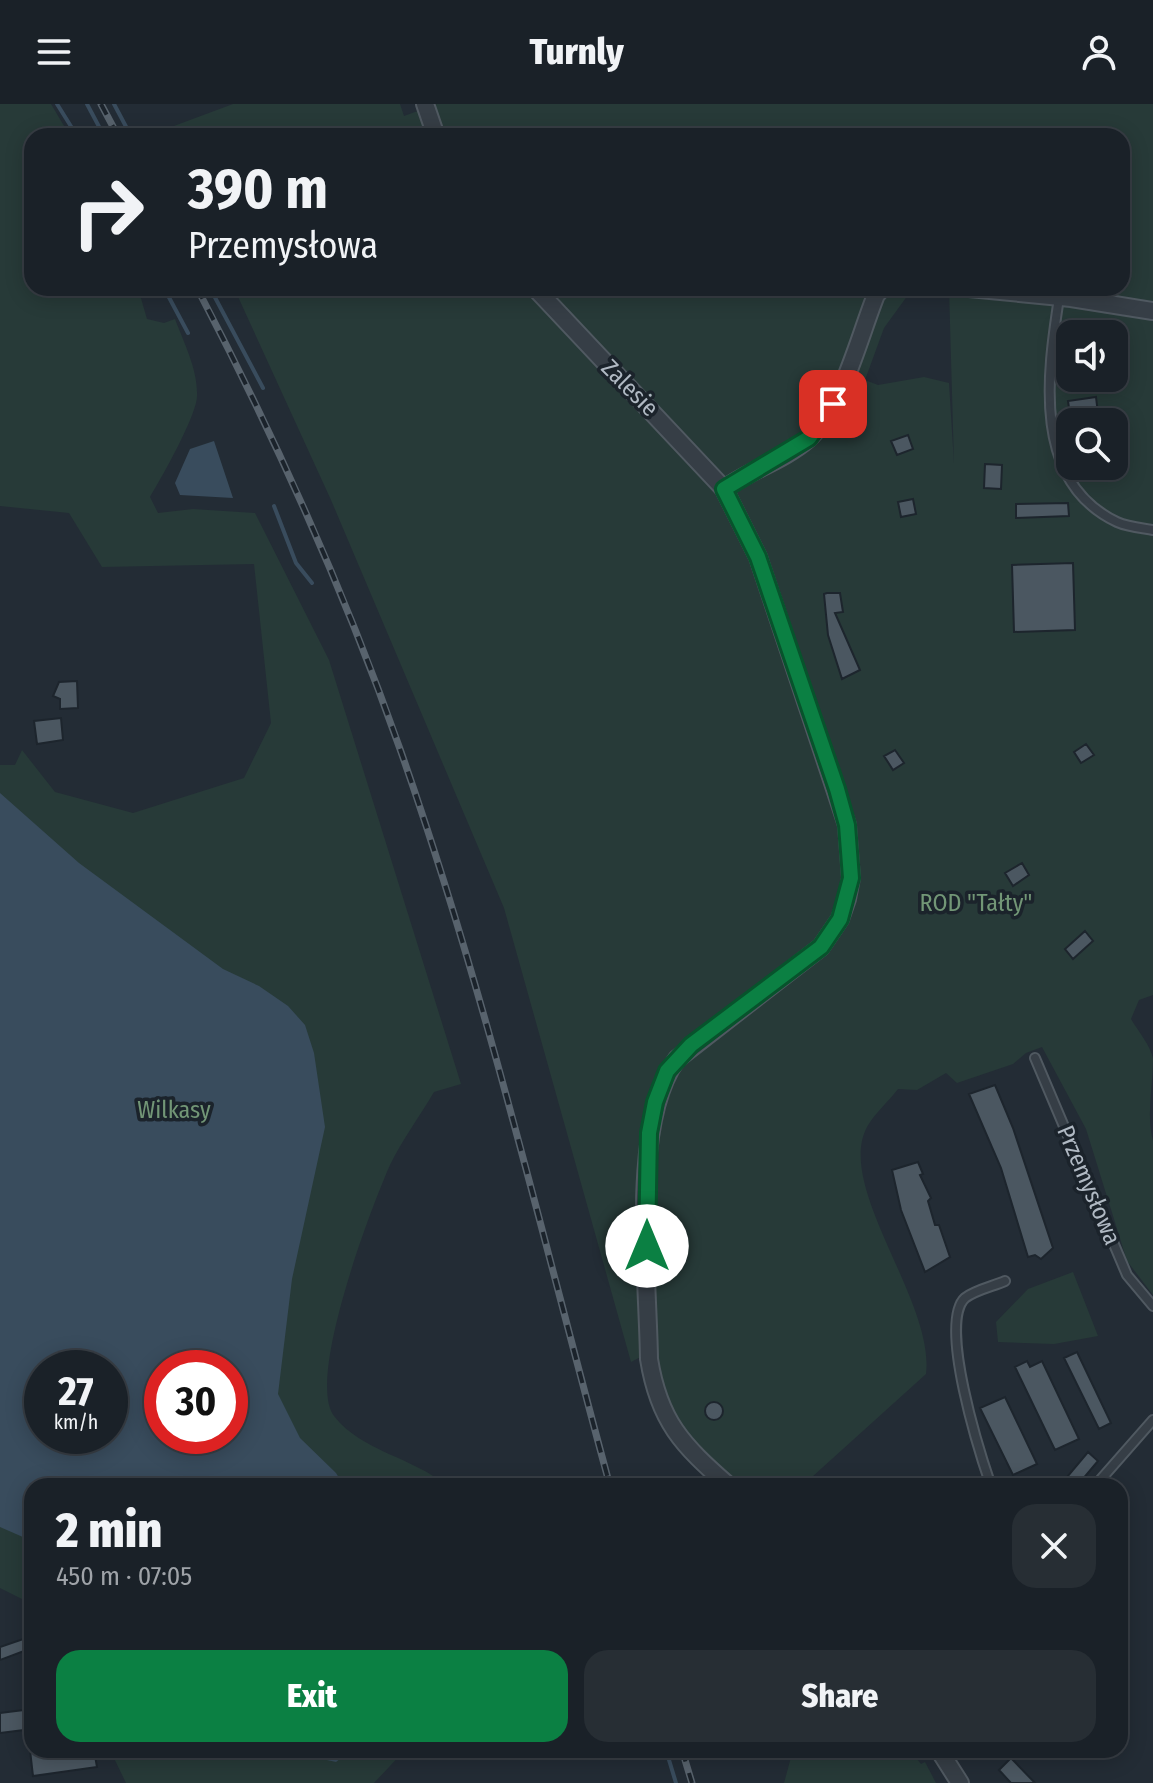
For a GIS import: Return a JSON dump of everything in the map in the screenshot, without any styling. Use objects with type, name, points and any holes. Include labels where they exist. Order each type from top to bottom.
[{"type":"street","points":[[425,104],[433,128]]},
{"type":"street","name":"Zalesie","points":[[543,296],[724,489]]},
{"type":"street","points":[[720,1478],[692,1454],[675,1433],[654,1391],[649,1359],[649,1133],[662,1082],[677,1059],[821,947],[840,919],[851,878],[847,825],[837,789],[758,557],[724,489],[799,445],[816,430],[833,404],[876,296]]},
{"type":"street","points":[[1070,296],[1153,311]]},
{"type":"street","points":[[944,1758],[960,1783]]},
{"type":"lane","points":[[1065,296],[1050,386],[1053,444],[1063,472],[1086,501],[1107,516],[1118,523],[1153,530]]},
{"type":"lane","name":"Przemysłowa","points":[[1035,1058],[1127,1275],[1153,1306]]},
{"type":"lane","points":[[988,1478],[971,1425],[958,1353],[958,1324],[962,1302],[967,1297],[1005,1281]]},
{"type":"lane","points":[[1102,1478],[1153,1420]]},
{"type":"green space","points":[[0,104],[51,104],[65,128],[24,128],[24,296],[140,296],[147,319],[164,323],[175,319],[193,367],[197,396],[185,432],[150,497],[158,513],[193,509],[255,513],[329,660],[461,1084],[434,1092],[390,1165],[344,1293],[328,1367],[328,1396],[334,1416],[359,1438],[437,1478],[24,1478],[24,1600],[0,1588],[0,765],[15,765],[22,750],[55,792],[133,813],[244,778],[271,723],[254,564],[102,567],[69,513],[0,506]]},
{"type":"green space","name":"ROD \"Tałty\"","points":[[233,104],[400,104],[404,116],[437,104],[1153,104],[1153,995],[1139,1000],[1131,1019],[1153,1059],[1150,1111],[1153,1141],[1153,1295],[1127,1261],[1086,1129],[1042,1047],[1026,1053],[1013,1064],[957,1083],[946,1073],[917,1090],[898,1089],[867,1127],[861,1152],[864,1181],[874,1213],[916,1313],[925,1345],[926,1374],[811,1478],[728,1478],[690,1442],[671,1413],[652,1351],[631,1362],[504,908],[331,500],[238,296],[878,296],[875,302],[880,296],[907,296],[884,328],[865,380],[878,385],[924,377],[949,383],[954,464],[949,296],[1130,296],[1130,128],[168,128]],"holes":[[[840,797],[850,822],[858,862],[853,902],[851,849]],[[852,908],[844,928],[828,947],[784,985],[694,1050],[673,1082],[656,1124],[652,1146],[651,1286],[648,1146],[655,1102],[667,1066],[821,947]]]},
{"type":"green space","points":[[1073,1272],[1098,1336],[1054,1344],[998,1342],[996,1322],[1028,1289]]},
{"type":"green space","points":[[114,1758],[397,1758],[374,1783],[126,1783]]},
{"type":"green space","points":[[791,1758],[916,1758],[921,1764],[925,1762],[936,1783],[784,1783]]},
{"type":"water","points":[[214,441],[233,498],[180,495],[175,483],[190,449]]},
{"type":"water","name":"Wilkasy","points":[[0,793],[79,863],[223,969],[259,986],[288,1006],[305,1025],[314,1053],[325,1127],[292,1279],[278,1394],[300,1438],[339,1478],[24,1478],[24,1538],[0,1527]]},
{"type":"water","points":[[318,1758],[341,1758],[336,1762]]},
{"type":"building","points":[[1096,397],[1097,408],[1069,408],[1068,401]]},
{"type":"building","points":[[908,435],[913,449],[897,455],[891,441]]},
{"type":"building","points":[[985,464],[1002,465],[1001,489],[984,488]]},
{"type":"building","points":[[913,499],[916,514],[901,517],[898,502]]},
{"type":"building","points":[[1068,503],[1069,516],[1016,518],[1016,504]]},
{"type":"building","points":[[1073,563],[1075,630],[1014,632],[1012,565]]},
{"type":"building","points":[[840,593],[843,612],[835,613],[860,670],[842,679],[828,635],[824,594]]},
{"type":"building","points":[[77,681],[78,708],[60,709],[60,699],[53,696],[59,682]]},
{"type":"building","points":[[61,718],[63,740],[37,744],[34,721]]},
{"type":"building","points":[[1086,744],[1094,755],[1081,763],[1074,752]]},
{"type":"building","points":[[895,750],[904,763],[893,770],[884,756]]},
{"type":"building","points":[[1022,863],[1029,875],[1013,886],[1005,873]]},
{"type":"building","points":[[1085,931],[1093,941],[1073,959],[1065,949]]},
{"type":"building","points":[[995,1085],[1013,1128],[1053,1248],[1041,1259],[1035,1255],[1028,1257],[1001,1168],[969,1094]]},
{"type":"building","points":[[918,1162],[923,1174],[920,1175],[931,1198],[928,1201],[935,1225],[939,1225],[950,1257],[925,1272],[901,1210],[892,1170]]},
{"type":"building","points":[[1077,1352],[1111,1423],[1099,1429],[1064,1358]]},
{"type":"building","points":[[1027,1361],[1030,1367],[1042,1361],[1079,1439],[1055,1450],[1015,1367]]},
{"type":"building","points":[[1005,1397],[1037,1464],[1013,1475],[980,1408]]},
{"type":"building","points":[[710,1402],[718,1402],[723,1411],[721,1418],[710,1420],[705,1415],[705,1407]]},
{"type":"building","points":[[1088,1452],[1098,1461],[1084,1478],[1067,1477]]},
{"type":"building","points":[[24,1639],[24,1651],[0,1660],[0,1647]]},
{"type":"building","points":[[24,1710],[24,1730],[0,1733],[0,1713]]},
{"type":"building","points":[[31,1758],[95,1758],[97,1767],[33,1776]]},
{"type":"building","points":[[1011,1758],[1035,1783],[1011,1783],[999,1770]]},
{"type":"waterway","points":[[57,104],[72,128]]},
{"type":"waterway","points":[[87,104],[100,128]]},
{"type":"waterway","points":[[114,104],[127,128]]},
{"type":"waterway","points":[[168,296],[188,333]]},
{"type":"waterway","points":[[214,296],[263,388]]},
{"type":"waterway","points":[[274,506],[296,563],[312,583]]},
{"type":"waterway","points":[[668,1758],[676,1783]]},
{"type":"railway","points":[[101,104],[114,128]]},
{"type":"railway","points":[[201,296],[307,515],[356,631],[400,749],[486,1023],[608,1478]]},
{"type":"railway","points":[[684,1758],[692,1783]]},
{"type":"route","points":[[647,1246],[649,1133],[655,1102],[667,1071],[691,1045],[821,947],[840,919],[847,899],[851,849],[837,789],[758,557],[724,489],[809,438],[833,404]]}]
